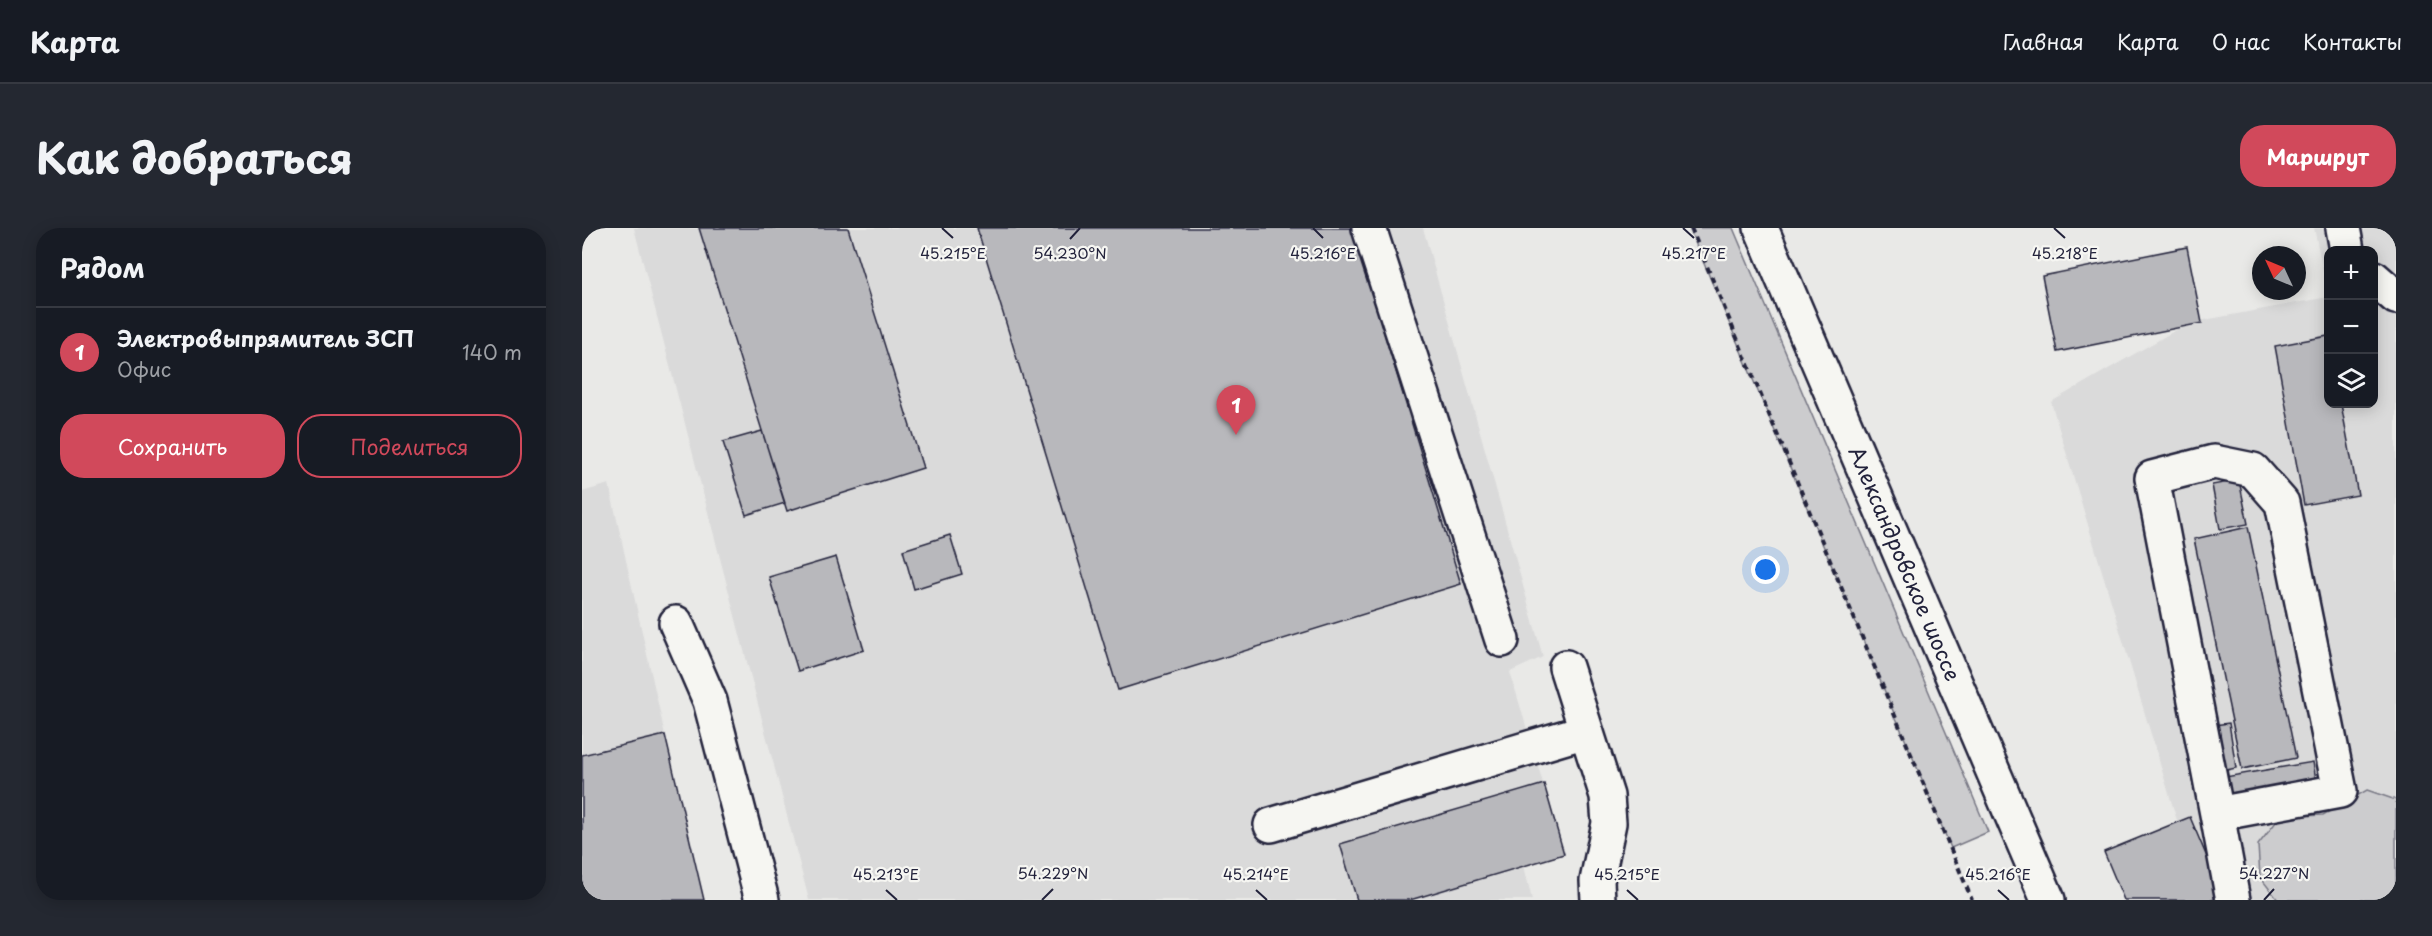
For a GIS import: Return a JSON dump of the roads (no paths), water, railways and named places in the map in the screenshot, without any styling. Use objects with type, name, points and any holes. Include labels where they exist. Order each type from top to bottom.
[{"type":"main road","points":[[1369,228],[1502,640]]},
{"type":"main road","name":"Александровское шоссе","points":[[1761,228],[2048,900]]},
{"type":"main road","points":[[2343,228],[2347,246]]},
{"type":"main road","points":[[2378,282],[2396,297]]},
{"type":"main road","points":[[2217,814],[2340,791],[2282,503],[2253,470],[2214,462],[2152,478],[2233,900]]},
{"type":"main road","points":[[676,622],[710,701],[762,900]]},
{"type":"main road","points":[[1566,667],[1607,795],[1609,823],[1597,881],[1598,900]]},
{"type":"main road","points":[[1271,825],[1586,731]]},
{"type":"place","name":"Электровыпрямитель ЗСП","points":[[1236,435]]}]
